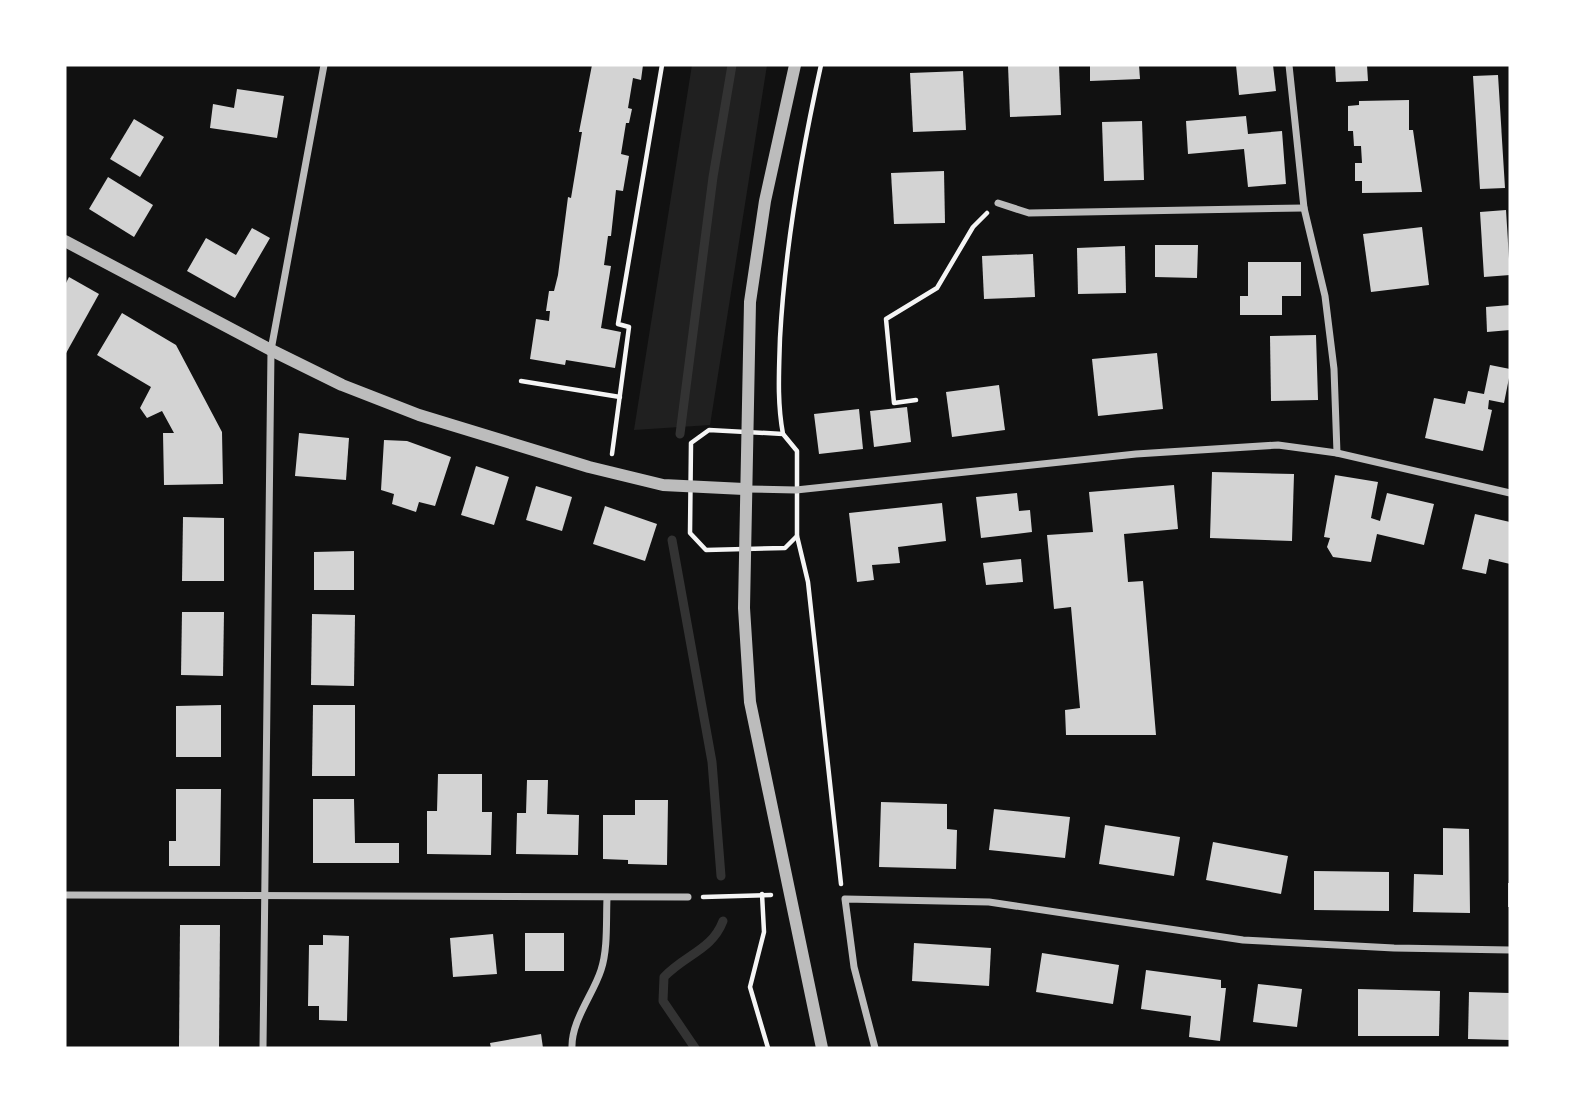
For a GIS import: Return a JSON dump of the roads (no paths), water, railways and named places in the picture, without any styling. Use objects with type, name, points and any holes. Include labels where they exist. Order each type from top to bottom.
[{"type":"street","points":[[262,1048],[271,350],[324,65]]},
{"type":"street","points":[[795,65],[765,201],[750,302],[744,489],[744,608],[750,702],[822,1048]]},
{"type":"street","points":[[1289,65],[1304,208],[1325,296],[1334,369],[1337,453]]},
{"type":"street","points":[[998,203],[1030,213],[1304,208]]},
{"type":"street","points":[[65,241],[342,385],[419,415],[610,472],[663,485],[796,490],[1234,446],[1278,445],[1337,453],[1510,493]]},
{"type":"street","points":[[65,895],[688,897]]},
{"type":"street","points":[[572,1048],[576,1030],[602,969],[607,898]]},
{"type":"street","points":[[875,1048],[854,967],[845,899],[989,902],[1243,940],[1394,948],[1510,950]]},
{"type":"waterway","points":[[680,434],[713,177],[732,65]]},
{"type":"waterway","points":[[672,540],[712,762],[721,876]]},
{"type":"waterway","points":[[695,1048],[663,1001],[664,977],[712,939],[723,921]]}]
